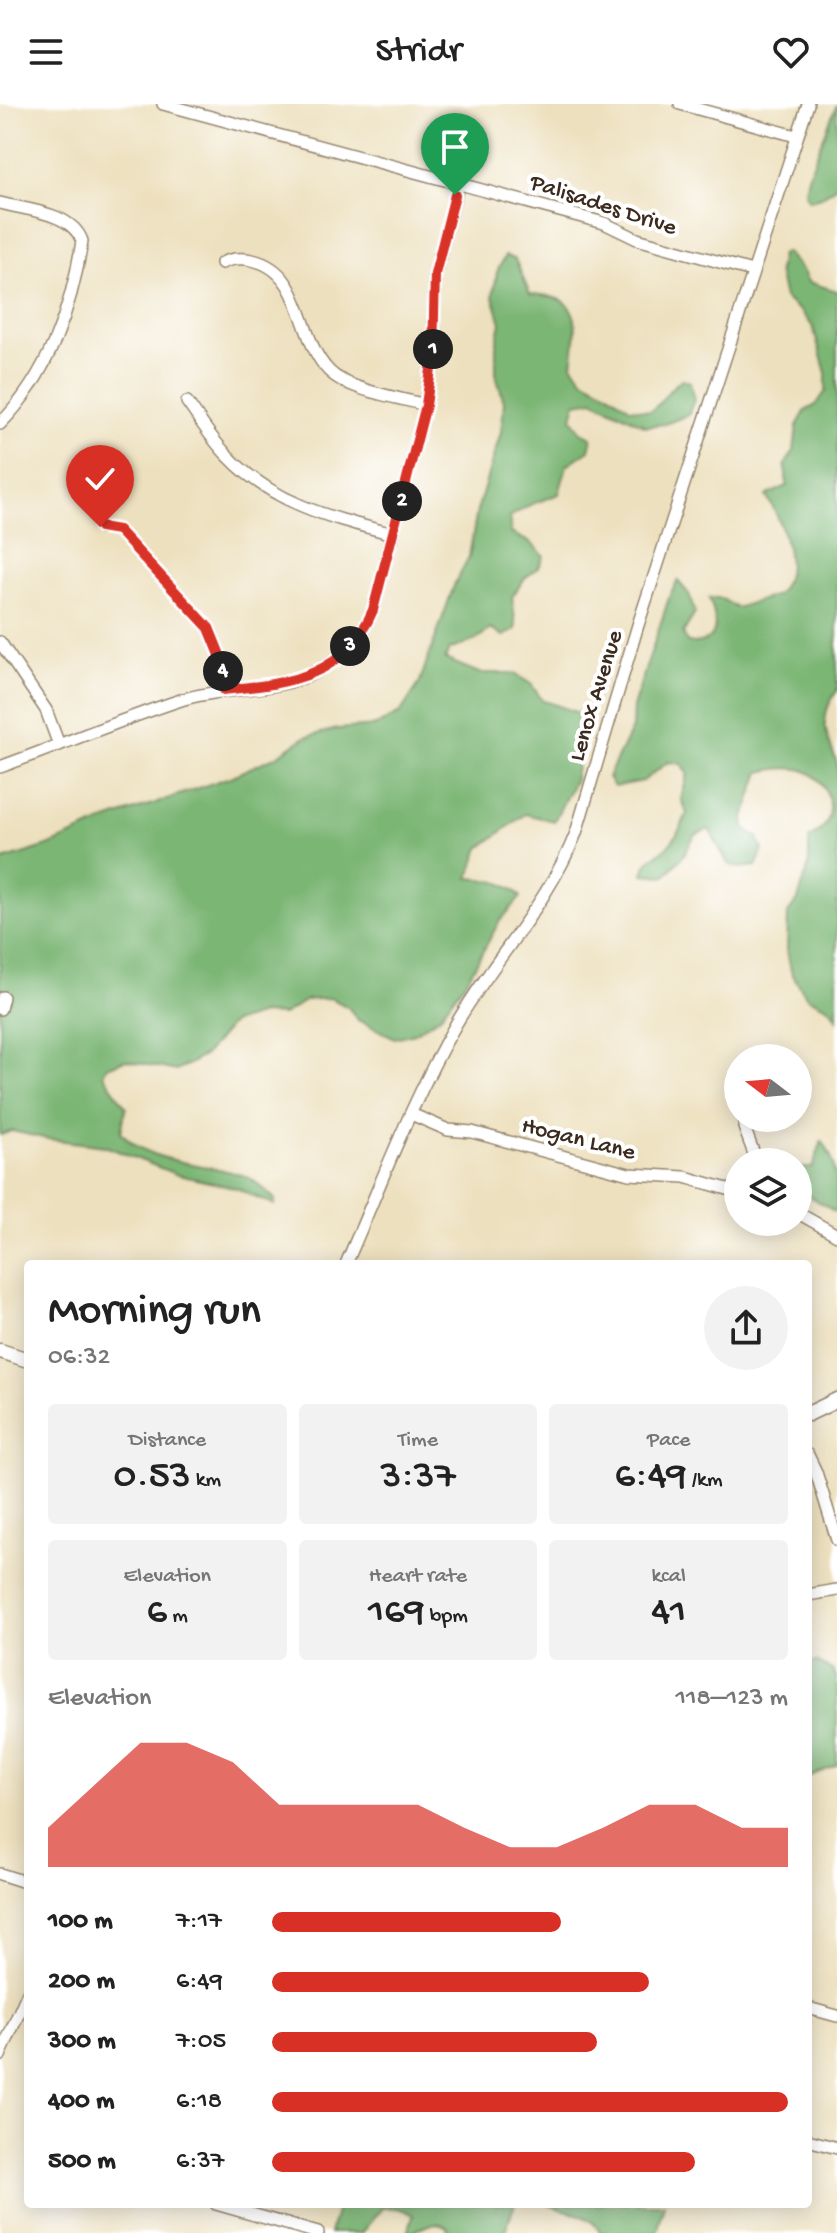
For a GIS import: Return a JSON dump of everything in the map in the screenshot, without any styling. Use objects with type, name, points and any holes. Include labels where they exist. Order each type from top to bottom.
[{"type":"main road","points":[[0,1351],[24,1359]]},
{"type":"main road","points":[[812,1412],[837,1400]]},
{"type":"street","name":"Palisades Drive","points":[[163,104],[604,223],[637,239],[752,271]]},
{"type":"street","points":[[680,104],[796,136]]},
{"type":"street","name":"Lenox Avenue","points":[[348,1260],[411,1114],[456,1025],[564,865],[638,625],[808,104]]},
{"type":"street","points":[[0,767],[185,699],[224,690],[286,683],[314,673],[337,659],[356,639],[370,617],[426,405],[433,355],[435,274],[459,182]]},
{"type":"street","points":[[0,203],[59,219],[73,226],[82,241],[72,291],[55,340],[30,388],[0,424]]},
{"type":"street","points":[[222,263],[230,259],[254,260],[280,274],[289,287],[312,344],[330,373],[342,381],[426,405]]},
{"type":"street","points":[[187,402],[226,455],[264,487],[288,502],[332,519],[393,534]]},
{"type":"street","points":[[100,527],[118,530],[209,628],[220,655],[224,690]]},
{"type":"street","points":[[0,642],[46,710],[59,745]]},
{"type":"street","points":[[0,1009],[3,997]]},
{"type":"street","name":"Hogan Lane","points":[[411,1114],[448,1130],[472,1132],[629,1174],[685,1177],[724,1188]]},
{"type":"street","points":[[812,1221],[837,1235]]},
{"type":"street","points":[[812,1464],[837,1540]]},
{"type":"street","points":[[812,1594],[837,1590]]},
{"type":"street","points":[[0,1874],[24,1882]]},
{"type":"street","points":[[0,2056],[24,2001]]},
{"type":"street","points":[[812,2009],[837,2016]]},
{"type":"street","points":[[812,2141],[837,2148]]},
{"type":"street","points":[[230,2208],[318,2233]]},
{"type":"green space","points":[[837,104],[837,186],[821,197],[809,200],[805,193],[808,176]]},
{"type":"green space","points":[[786,252],[808,282],[837,291],[837,691],[827,710],[825,727],[837,763],[837,1019],[831,1009],[807,997],[792,975],[787,952],[788,913],[798,900],[809,865],[809,839],[824,827],[830,814],[828,797],[820,782],[798,769],[760,772],[744,817],[745,829],[757,836],[763,850],[756,866],[740,868],[728,864],[709,829],[695,835],[683,856],[665,876],[643,874],[649,861],[669,845],[683,823],[687,813],[681,799],[688,773],[682,764],[668,762],[643,781],[614,787],[608,777],[632,728],[633,707],[670,595],[678,581],[689,594],[695,613],[683,633],[687,643],[698,643],[711,636],[714,630],[709,598],[721,598],[736,608],[777,595],[787,578],[789,569],[784,536],[766,496],[787,486],[785,465],[794,451],[797,426],[805,411],[816,405],[826,391],[826,373],[813,327],[784,298],[778,271],[781,254]]},
{"type":"green space","points":[[505,256],[515,259],[530,294],[560,300],[568,306],[575,323],[572,364],[583,379],[630,408],[650,411],[683,379],[690,382],[694,400],[688,415],[665,424],[646,426],[593,400],[576,403],[572,418],[581,432],[592,437],[589,450],[567,465],[559,494],[532,504],[510,517],[511,533],[531,543],[544,556],[539,567],[525,578],[512,597],[516,629],[504,636],[490,629],[476,640],[449,650],[445,659],[479,673],[513,673],[531,684],[542,700],[587,716],[589,721],[575,779],[554,821],[525,814],[480,848],[469,878],[504,884],[521,897],[499,922],[470,975],[439,1017],[414,1033],[395,1038],[358,1020],[348,1007],[331,998],[306,1000],[283,1015],[262,1014],[232,1023],[205,1055],[176,1071],[125,1060],[107,1067],[103,1074],[126,1107],[121,1132],[133,1143],[162,1157],[245,1176],[275,1199],[274,1205],[236,1188],[178,1175],[105,1146],[12,1131],[0,1135],[0,861],[230,777],[277,756],[305,737],[338,729],[376,726],[400,713],[419,684],[455,583],[469,557],[477,511],[501,432],[504,402],[496,375],[496,346],[501,323],[493,296],[497,272]]},
{"type":"green space","points":[[822,1141],[833,1165],[837,1213],[812,1198],[812,1168]]},
{"type":"green space","points":[[812,1663],[832,1670],[837,1678],[837,1765],[812,1775]]},
{"type":"green space","points":[[337,2208],[382,2208],[361,2233],[330,2233]]},
{"type":"green space","points":[[391,2208],[513,2208],[504,2233],[448,2233],[448,2227],[437,2223],[408,2233],[413,2215]]},
{"type":"green space","points":[[559,2208],[663,2208],[657,2233],[600,2233],[585,2217]]},
{"type":"route","points":[[100,527],[118,530],[200,616],[214,637],[220,655],[224,690],[286,683],[314,673],[337,659],[356,639],[373,610],[426,405],[433,355],[435,274],[455,195]]}]
